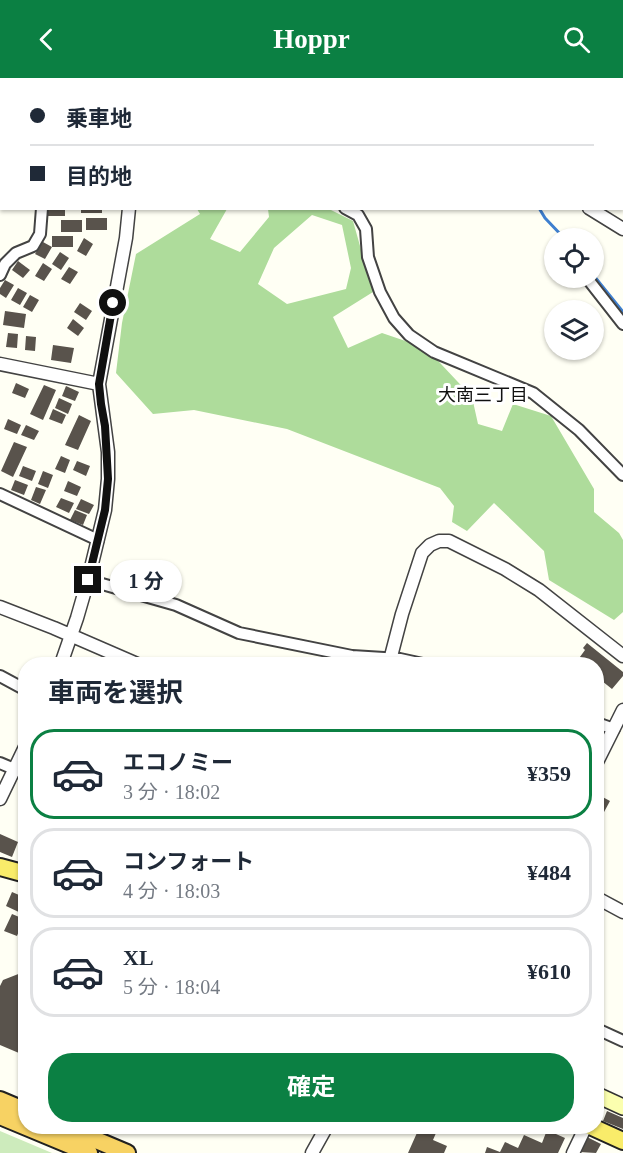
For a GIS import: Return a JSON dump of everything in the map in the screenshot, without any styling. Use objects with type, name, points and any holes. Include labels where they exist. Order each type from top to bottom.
[{"type":"highway","points":[[0,1100],[18,1108]]},
{"type":"highway","points":[[0,1116],[18,1123]]},
{"type":"highway","points":[[43,1134],[89,1153]]},
{"type":"highway","points":[[82,1134],[127,1153]]},
{"type":"main road","points":[[0,867],[18,872]]},
{"type":"main road","points":[[604,1098],[623,1107]]},
{"type":"main road","points":[[604,1133],[623,1141]]},
{"type":"street","points":[[0,275],[5,264],[16,253],[33,246],[40,234],[42,210]]},
{"type":"street","points":[[64,657],[88,580],[105,510],[108,479],[105,426],[99,384],[126,238],[129,210]]},
{"type":"street","points":[[349,210],[358,215],[366,229],[368,257],[380,292],[394,318],[409,335],[434,352],[533,393],[579,429],[623,475]]},
{"type":"street","points":[[593,210],[623,229]]},
{"type":"street","points":[[595,288],[623,324]]},
{"type":"street","points":[[0,364],[99,384]]},
{"type":"street","points":[[0,494],[98,540]]},
{"type":"street","points":[[391,657],[402,614],[422,553],[439,541],[450,541],[505,569],[539,590],[623,656]]},
{"type":"street","points":[[88,580],[176,605],[239,633],[358,657]]},
{"type":"street","points":[[0,607],[120,657]]},
{"type":"street","points":[[0,676],[18,686]]},
{"type":"street","points":[[604,748],[623,710]]},
{"type":"street","points":[[604,725],[614,729]]},
{"type":"street","points":[[0,763],[18,771]]},
{"type":"street","points":[[0,799],[18,775]]},
{"type":"street","points":[[604,902],[623,912]]},
{"type":"street","points":[[604,1032],[623,1041]]},
{"type":"street","points":[[312,1153],[323,1134]]},
{"type":"street","points":[[573,1153],[584,1134]]},
{"type":"green space","points":[[198,210],[226,210],[210,239],[240,252],[269,217],[268,210],[331,210],[353,221],[373,292],[333,317],[348,348],[382,333],[426,348],[472,397],[478,424],[502,431],[513,404],[551,416],[594,489],[594,512],[619,533],[623,540],[623,612],[614,620],[549,580],[544,551],[494,503],[467,531],[452,522],[454,506],[440,488],[287,429],[194,410],[153,414],[116,373],[122,323],[136,254],[200,214]],"holes":[[[312,215],[342,225],[351,268],[346,289],[287,304],[258,284],[274,248]]]},
{"type":"green space","points":[[0,1131],[52,1153],[0,1153]]},
{"type":"building","points":[[44,210],[65,210],[65,216],[44,216]]},
{"type":"building","points":[[81,210],[102,210],[102,213],[81,213]]},
{"type":"building","points":[[86,218],[107,218],[107,230],[86,230]]},
{"type":"building","points":[[61,220],[82,220],[82,232],[61,232]]},
{"type":"building","points":[[52,236],[73,236],[73,247],[52,247]]},
{"type":"building","points":[[84,238],[93,244],[86,256],[77,251]]},
{"type":"building","points":[[43,242],[52,247],[45,259],[35,254]]},
{"type":"building","points":[[60,252],[69,258],[61,270],[52,264]]},
{"type":"building","points":[[18,261],[30,270],[23,278],[12,270]]},
{"type":"building","points":[[43,263],[52,269],[44,281],[35,276]]},
{"type":"building","points":[[69,267],[78,272],[70,284],[61,279]]},
{"type":"building","points":[[5,280],[14,285],[6,298],[0,294],[0,288]]},
{"type":"building","points":[[18,288],[27,293],[20,305],[11,300]]},
{"type":"building","points":[[30,295],[39,300],[32,312],[23,307]]},
{"type":"building","points":[[80,303],[92,311],[86,320],[74,312]]},
{"type":"building","points":[[5,311],[26,314],[24,328],[3,325]]},
{"type":"building","points":[[73,319],[84,328],[78,336],[67,328]]},
{"type":"building","points":[[8,333],[18,334],[17,348],[6,347]]},
{"type":"building","points":[[26,336],[36,337],[35,351],[25,350]]},
{"type":"building","points":[[53,345],[74,348],[71,363],[51,360]]},
{"type":"building","points":[[16,383],[29,389],[25,398],[12,393]]},
{"type":"building","points":[[44,385],[56,390],[43,420],[30,414]]},
{"type":"building","points":[[66,386],[79,392],[75,401],[62,396]]},
{"type":"building","points":[[59,398],[72,404],[68,414],[55,408]]},
{"type":"building","points":[[53,409],[66,415],[62,424],[49,419]]},
{"type":"building","points":[[79,415],[91,421],[78,450],[65,445]]},
{"type":"building","points":[[8,419],[21,425],[17,434],[4,429]]},
{"type":"building","points":[[26,425],[39,431],[34,440],[21,435]]},
{"type":"building","points":[[14,442],[27,447],[13,477],[1,471]]},
{"type":"building","points":[[61,456],[70,460],[65,473],[55,469]]},
{"type":"building","points":[[77,461],[90,466],[86,476],[73,470]]},
{"type":"building","points":[[23,466],[36,471],[32,481],[19,476]]},
{"type":"building","points":[[43,471],[53,475],[48,488],[38,484]]},
{"type":"building","points":[[15,480],[28,485],[24,495],[11,490]]},
{"type":"building","points":[[68,481],[81,487],[77,496],[64,491]]},
{"type":"building","points":[[36,487],[46,490],[40,504],[31,500]]},
{"type":"building","points":[[61,498],[74,503],[69,513],[56,507]]},
{"type":"building","points":[[81,499],[94,505],[89,514],[76,509]]},
{"type":"building","points":[[75,510],[87,515],[83,525],[70,520]]},
{"type":"building","points":[[587,643],[623,672],[623,676],[612,689],[604,683],[604,657],[580,657],[585,650],[583,648]]},
{"type":"building","points":[[604,798],[610,801],[604,812]]},
{"type":"building","points":[[0,834],[18,842],[12,857],[0,852]]},
{"type":"building","points":[[12,892],[18,895],[18,912],[6,906]]},
{"type":"building","points":[[12,914],[18,916],[17,936],[4,931]]},
{"type":"building","points":[[18,974],[18,1053],[0,1045],[0,986],[3,980]]},
{"type":"building","points":[[607,1111],[623,1118],[623,1129],[604,1121]]},
{"type":"building","points":[[416,1134],[436,1134],[433,1140],[447,1146],[444,1153],[408,1153]]},
{"type":"building","points":[[545,1134],[556,1134],[565,1138],[558,1153],[485,1153],[487,1147],[500,1152],[505,1142],[518,1148],[524,1135],[542,1143]]},
{"type":"building","points":[[587,1137],[601,1144],[596,1153],[579,1152]]},
{"type":"waterway","points":[[540,210],[554,228]]},
{"type":"waterway","points":[[604,288],[623,312]]},
{"type":"district","name":"大南三丁目","points":[[483,395]]},
{"type":"route","points":[[88,580],[105,510],[108,479],[108,452],[99,384],[113,303]]}]
